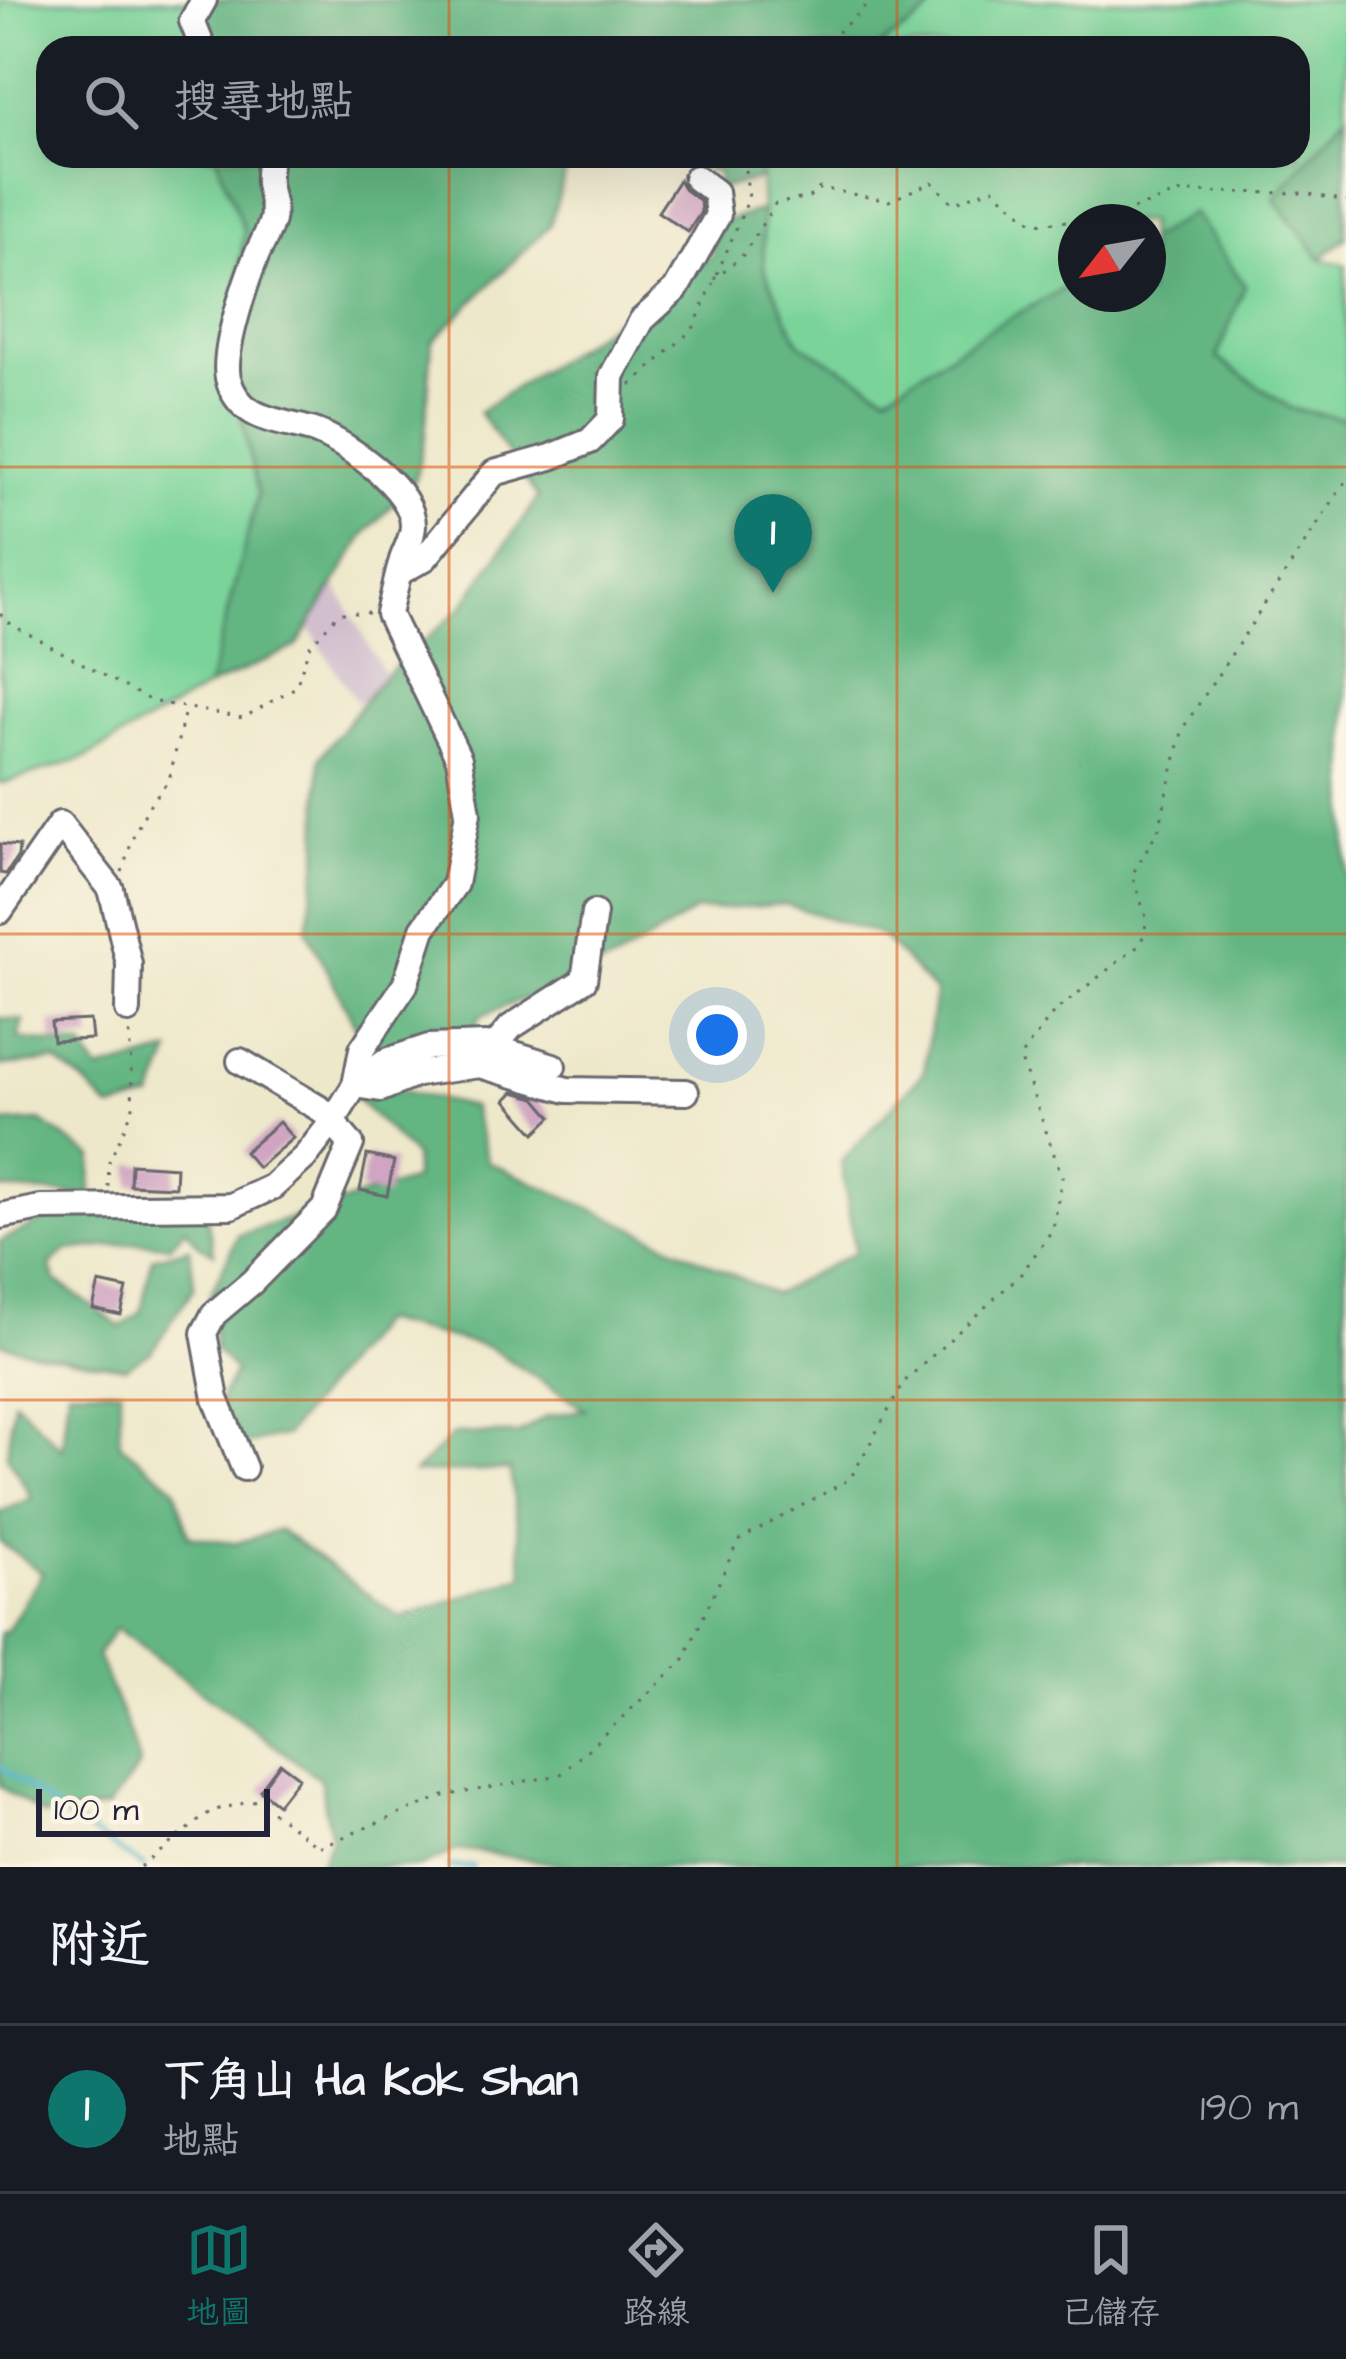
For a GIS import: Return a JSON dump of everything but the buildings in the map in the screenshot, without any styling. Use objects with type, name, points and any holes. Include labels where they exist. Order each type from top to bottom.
[{"type":"street","points":[[198,36],[192,21],[204,0]]},
{"type":"street","points":[[0,1216],[40,1208],[231,1206],[272,1187],[333,1121],[355,1084],[362,1049],[405,985],[422,929],[455,884],[469,813],[460,759],[389,614],[413,524],[408,506],[363,460],[329,438],[257,416],[240,402],[230,385],[228,352],[272,217],[269,168]]},
{"type":"street","points":[[400,572],[425,558],[494,472],[551,458],[590,441],[611,418],[612,376],[642,320],[676,290],[718,215],[715,192],[696,178]]},
{"type":"street","points":[[0,911],[60,824],[111,889],[129,964],[128,1010]]},
{"type":"street","points":[[487,1056],[511,1027],[584,980],[594,913]]},
{"type":"street","points":[[355,1084],[381,1088],[487,1056],[553,1066]]},
{"type":"street","points":[[487,1056],[567,1090],[686,1092]]},
{"type":"street","points":[[240,1061],[322,1110],[351,1144],[324,1209],[214,1314],[204,1334],[216,1399],[244,1468]]},
{"type":"path","points":[[833,36],[864,9],[865,0]]},
{"type":"path","points":[[714,279],[742,255],[775,204],[808,197],[820,188],[890,202],[932,182],[953,202],[993,188],[1034,224],[1111,217],[1182,192],[1304,193],[1346,202]]},
{"type":"path","points":[[141,1867],[211,1811],[257,1800],[319,1847],[443,1796],[560,1775],[683,1661],[738,1541],[850,1479],[905,1382],[1022,1273],[1053,1228],[1063,1177],[1020,1058],[1055,1011],[1142,944],[1147,920],[1132,874],[1159,828],[1183,728],[1346,481]]},
{"type":"path","points":[[0,614],[151,701],[243,718],[296,687],[309,647],[338,613],[389,614]]},
{"type":"path","points":[[111,889],[125,868],[134,834],[150,803],[169,780],[185,708]]},
{"type":"path","points":[[106,1207],[109,1162],[133,1109],[128,1010]]},
{"type":"shaded area","points":[[320,556],[390,685],[357,703],[270,567]]},
{"type":"green space","points":[[0,0],[204,0],[199,36],[36,36],[36,168],[220,168],[244,231],[229,360],[258,495],[208,687],[85,758],[0,784]]},
{"type":"green space","points":[[204,0],[940,0],[895,36],[199,36]]},
{"type":"green space","points":[[940,0],[1346,0],[1346,115],[1310,156],[1310,36],[895,36]]},
{"type":"green space","points":[[1346,115],[1346,238],[1321,259],[1274,198],[1300,168],[1310,168],[1310,156]]},
{"type":"green space","points":[[220,168],[576,168],[566,170],[550,225],[432,342],[425,436],[415,480],[365,534],[297,646],[208,687],[258,494],[229,360],[244,231]]},
{"type":"green space","points":[[701,168],[761,168],[761,179],[717,189],[718,172]]},
{"type":"green space","points":[[760,168],[1300,168],[1274,198],[1321,259],[1346,265],[1346,419],[1292,409],[1217,358],[1245,285],[1193,213],[1166,229],[1166,204],[1058,204],[1058,292],[887,394],[799,344],[764,269]]},
{"type":"green space","points":[[762,210],[764,269],[799,343],[887,394],[1058,292],[1058,312],[1166,312],[1166,229],[1193,213],[1245,285],[1217,358],[1292,409],[1346,419],[1346,1867],[580,1867],[459,1849],[420,1867],[319,1867],[331,1838],[320,1779],[116,1628],[97,1655],[140,1765],[107,1808],[44,1816],[0,1786],[0,1633],[7,1631],[42,1573],[0,1542],[0,1512],[32,1498],[7,1455],[14,1400],[62,1449],[68,1389],[120,1389],[120,1444],[175,1488],[189,1536],[237,1543],[279,1530],[401,1618],[524,1576],[510,1470],[414,1473],[454,1434],[518,1434],[546,1417],[585,1409],[489,1347],[379,1321],[285,1436],[229,1447],[217,1405],[235,1371],[215,1350],[210,1296],[238,1235],[414,1180],[414,1156],[356,1098],[399,1090],[472,1107],[488,1162],[774,1294],[855,1252],[841,1162],[924,1072],[935,992],[881,935],[785,904],[695,911],[615,961],[479,1017],[463,1081],[369,1053],[307,930],[318,860],[320,757],[382,678],[461,608],[538,498],[479,412],[712,256],[715,224]]},
{"type":"green space","points":[[0,1018],[23,1020],[18,1039],[83,1047],[98,1071],[171,1052],[152,1099],[110,1109],[55,1061],[0,1066]]},
{"type":"green space","points":[[40,1121],[93,1157],[90,1196],[0,1189],[0,1123]]},
{"type":"green space","points":[[206,1212],[214,1253],[199,1245],[186,1228],[170,1245],[136,1243],[66,1251],[50,1265],[55,1280],[121,1327],[141,1312],[152,1258],[190,1248],[194,1287],[152,1351],[125,1367],[0,1343],[0,1241],[61,1213]]},
{"type":"waterway","points":[[0,1766],[144,1867]]},
{"type":"waterway","points":[[450,1867],[473,1867]]},
{"type":"place","name":"下角山 Ha Kok Shan","points":[[773,593]]}]
